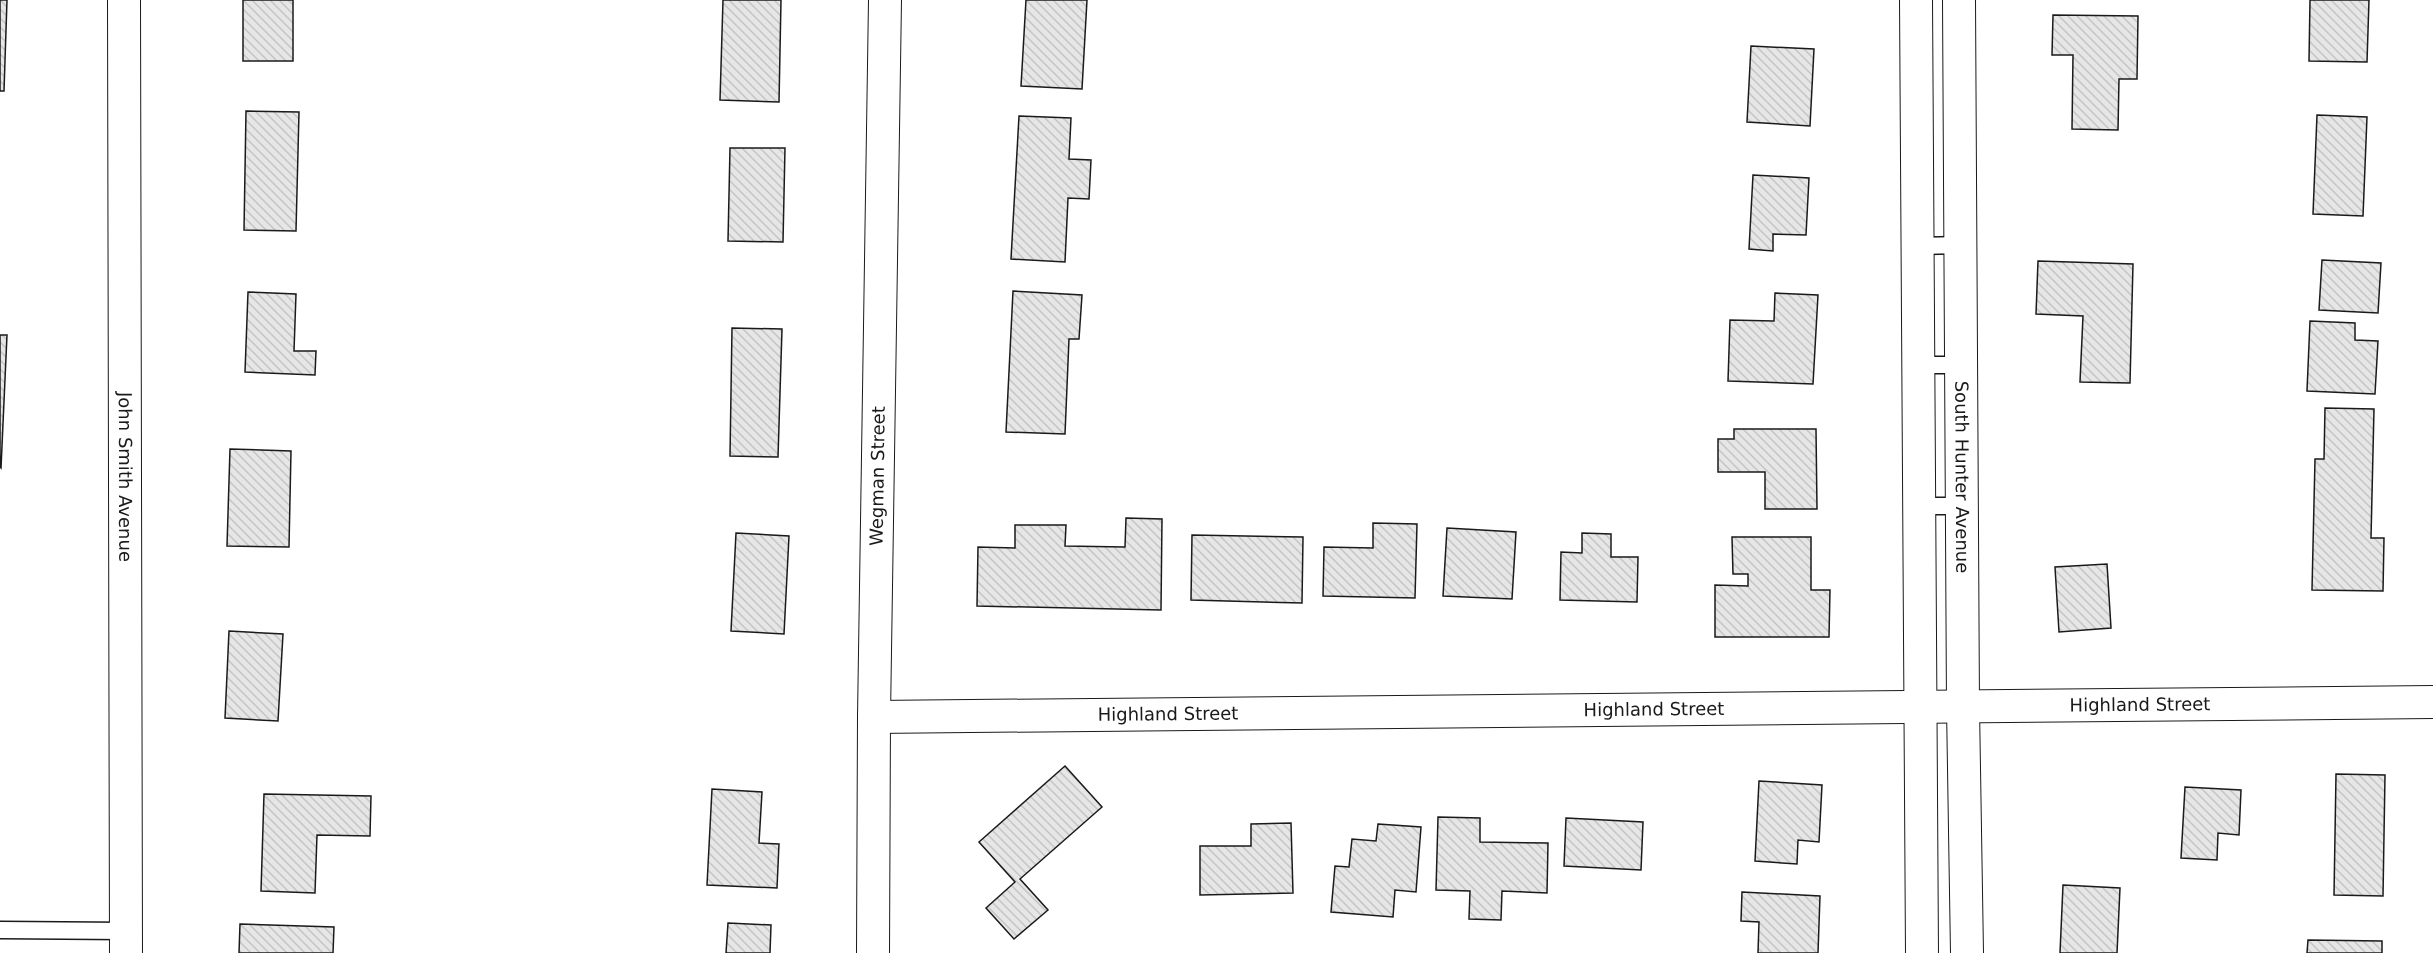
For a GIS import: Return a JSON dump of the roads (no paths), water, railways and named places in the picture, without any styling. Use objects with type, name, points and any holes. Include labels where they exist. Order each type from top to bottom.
[{"type":"street","name":"John Smith Avenue","points":[[124,0],[126,942]]},
{"type":"street","name":"Wegman Street","points":[[873,953],[874,717],[885,0]]},
{"type":"street","points":[[1916,0],[1922,953]]},
{"type":"street","name":"South Hunter Avenue","points":[[1959,0],[1963,707],[1967,953]]},
{"type":"street","name":"Highland Street","points":[[874,717],[2433,702]]},
{"type":"lane","points":[[1918,246],[1961,245]]},
{"type":"lane","points":[[1919,364],[1962,365]]},
{"type":"lane","points":[[1920,506],[1962,506]]},
{"type":"lane","points":[[0,930],[126,942]]}]
